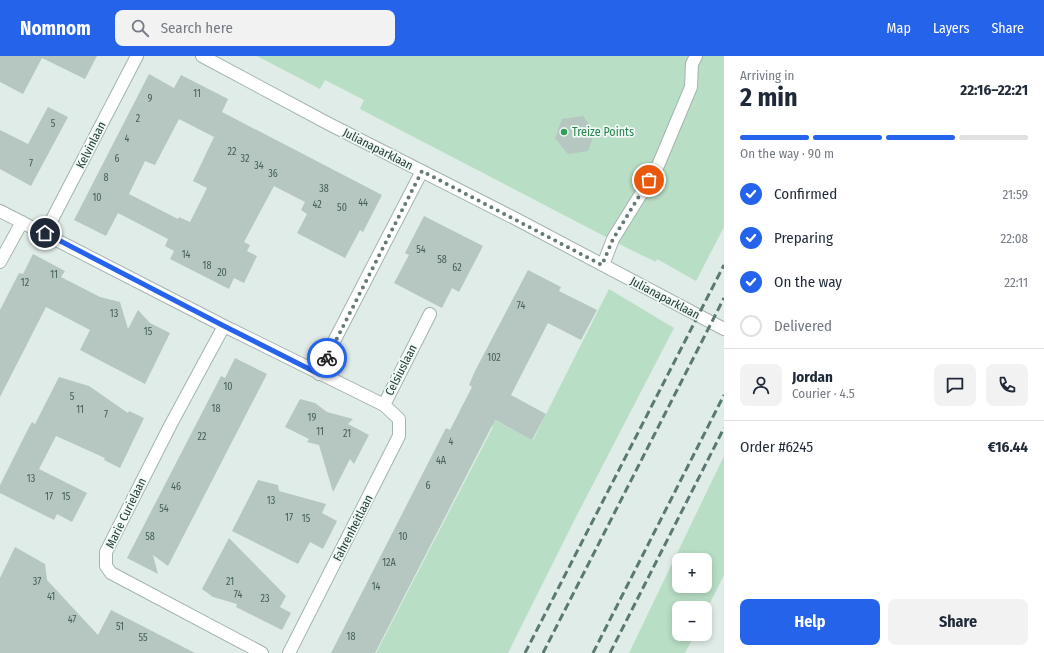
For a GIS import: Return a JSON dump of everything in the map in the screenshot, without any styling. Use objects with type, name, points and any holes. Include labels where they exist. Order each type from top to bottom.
[{"type":"street","name":"Kelvinlaan","points":[[45,233],[136,56]]},
{"type":"street","name":"Julianaparklaan","points":[[202,56],[724,330]]},
{"type":"street","points":[[602,265],[613,239],[657,168],[691,86],[694,60]]},
{"type":"street","points":[[319,374],[330,349],[422,171]]},
{"type":"street","name":"Celsiuslaan","points":[[0,211],[319,374],[384,405],[430,314]]},
{"type":"street","points":[[0,262],[22,222]]},
{"type":"street","name":"Marie Curielaan","points":[[224,326],[171,424],[106,552],[106,566],[112,573],[260,653]]},
{"type":"street","name":"Fahrenheitlaan","points":[[289,653],[399,436],[399,419],[384,405]]},
{"type":"green space","points":[[257,56],[724,56],[724,227],[696,281],[657,259],[656,262],[631,250],[360,109],[364,100],[325,80],[320,89]]},
{"type":"green space","points":[[609,289],[674,328],[577,515],[508,653],[376,653],[493,427],[460,410],[463,404],[533,440]]},
{"type":"green space","points":[[724,456],[724,575],[711,601],[672,601],[672,641],[691,641],[685,653],[629,653],[672,564],[672,593],[712,593],[712,553],[677,553]]},
{"type":"building","points":[[0,56],[97,56],[85,79],[42,58],[23,94],[0,82]]},
{"type":"building","points":[[149,74],[174,88],[181,75],[228,99],[222,112],[382,195],[363,232],[360,230],[345,258],[297,233],[307,214],[301,210],[305,202],[274,186],[244,242],[250,245],[247,251],[257,256],[244,283],[234,278],[229,289],[170,259],[174,251],[165,246],[168,239],[118,213],[106,236],[74,220]],"holes":[[[179,119],[214,137],[193,181],[207,188],[190,222],[179,217],[178,219],[129,194],[145,161],[155,165]]]},
{"type":"building","points":[[48,107],[68,117],[31,186],[0,169],[0,130],[28,144]]},
{"type":"building","points":[[583,116],[595,132],[588,151],[568,154],[555,138],[562,119]]},
{"type":"building","points":[[424,216],[483,246],[459,292],[452,288],[442,308],[394,283],[409,255],[405,253]]},
{"type":"building","points":[[33,254],[65,271],[61,277],[100,297],[120,302],[128,329],[138,310],[150,323],[170,333],[145,384],[80,350],[90,330],[46,307],[0,397],[0,310],[19,273],[23,274]]},
{"type":"building","points":[[528,270],[561,287],[559,291],[597,310],[581,340],[548,323],[511,395],[546,414],[532,440],[495,420],[375,653],[331,653],[446,428],[450,430],[472,387],[469,385],[475,371]]},
{"type":"building","points":[[235,358],[267,374],[168,566],[153,555],[158,574],[127,558],[221,376],[225,378]]},
{"type":"building","points":[[59,377],[89,386],[128,413],[129,411],[144,418],[120,468],[104,460],[105,458],[56,436],[39,469],[87,493],[72,522],[57,514],[54,520],[0,493],[0,485],[27,431],[32,422],[35,424]]},
{"type":"building","points":[[300,399],[315,403],[327,412],[353,419],[348,424],[369,435],[354,464],[350,459],[333,492],[319,445],[307,442],[309,439],[285,427]]},
{"type":"building","points":[[258,480],[278,485],[279,491],[326,504],[322,513],[337,521],[323,549],[310,542],[298,564],[232,531]]},
{"type":"building","points":[[229,538],[286,596],[280,607],[291,613],[282,630],[236,607],[237,604],[213,597],[202,589]]},
{"type":"building","points":[[15,547],[45,564],[47,580],[98,635],[111,610],[195,653],[0,653],[0,578]]},
{"type":"railway","points":[[525,653],[724,265]]},
{"type":"railway","points":[[543,653],[724,298]]},
{"type":"railway","points":[[593,653],[724,395]]},
{"type":"railway","points":[[610,653],[724,428]]},
{"type":"way so far","points":[[327,358],[330,349],[422,171],[602,265],[613,239],[649,180]]},
{"type":"place","name":"Treize Points","points":[[564,132]]},
{"type":"route","points":[[45,233],[319,374],[327,358]]}]
